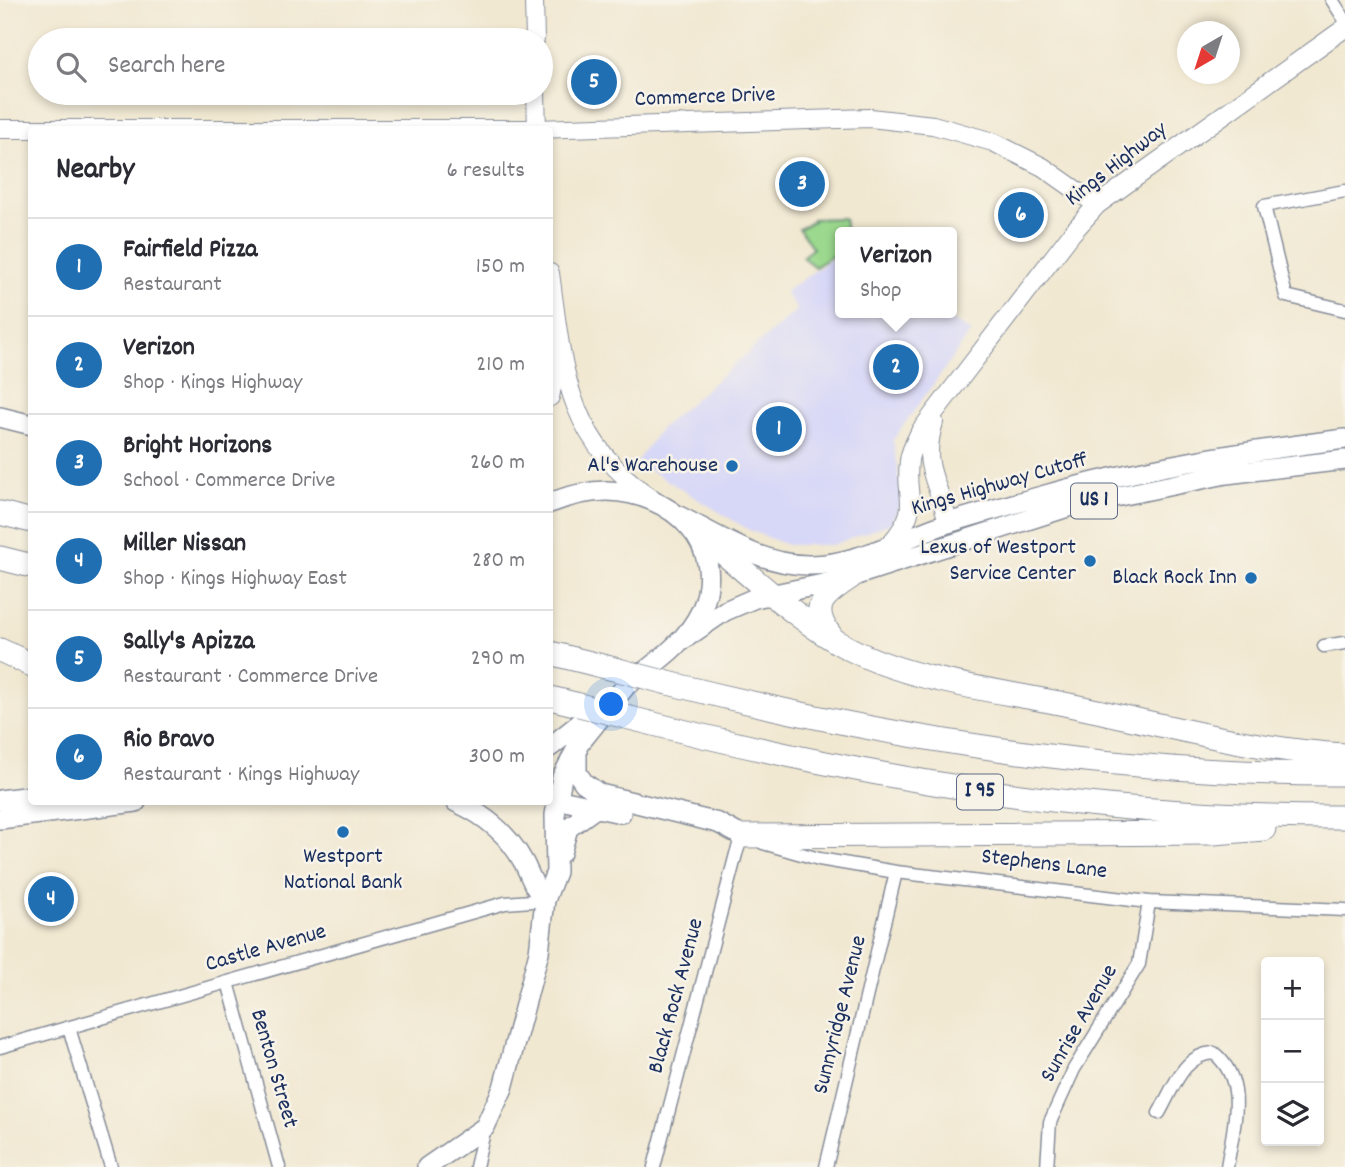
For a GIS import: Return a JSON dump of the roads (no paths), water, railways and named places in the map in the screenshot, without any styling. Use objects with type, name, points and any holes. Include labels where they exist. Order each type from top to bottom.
[{"type":"highway","points":[[0,513],[28,520]]},
{"type":"highway","points":[[684,520],[835,641],[873,659],[934,677],[1289,750],[1342,765]]},
{"type":"highway","points":[[0,558],[28,565]]},
{"type":"highway","points":[[835,641],[820,620],[820,607],[828,594],[851,578]]},
{"type":"highway","points":[[0,650],[28,663]]},
{"type":"highway","name":"I 95","points":[[553,654],[621,679],[668,683],[830,722],[1016,753],[1181,769],[1342,765]]},
{"type":"highway","name":"I 95","points":[[553,699],[819,764],[972,791],[1127,809],[1343,817]]},
{"type":"highway","points":[[742,836],[1214,833],[1269,829],[1343,817]]},
{"type":"main road","points":[[534,0],[535,28]]},
{"type":"main road","name":"Kings Highway","points":[[891,543],[906,526],[912,507],[909,462],[921,430],[936,415],[1072,233],[1097,205],[1345,28]]},
{"type":"main road","points":[[536,105],[537,126]]},
{"type":"main road","name":"Commerce Drive","points":[[553,128],[870,118],[933,125],[993,142],[1015,152],[1097,205]]},
{"type":"main road","name":"Commerce Drive","points":[[0,129],[28,129]]},
{"type":"main road","points":[[553,297],[559,347],[580,417],[594,445],[621,476],[659,504]]},
{"type":"main road","points":[[553,380],[559,347]]},
{"type":"main road","name":"Kings Highway","points":[[936,415],[927,461],[942,498],[948,523]]},
{"type":"main road","points":[[0,417],[28,424]]},
{"type":"main road","name":"Kings Highway Cutoff","points":[[684,639],[733,607],[774,593],[851,578],[1225,454],[1345,439]]},
{"type":"main road","name":"Kings Highway Cutoff","points":[[684,520],[757,554],[794,565],[836,562],[948,523],[1045,495],[1345,460]]},
{"type":"main road","name":"US 1","points":[[553,502],[583,493],[610,491],[635,495],[659,504],[684,520],[696,533],[706,554],[708,591],[700,613],[684,639],[621,679],[553,744]]},
{"type":"main road","points":[[556,872],[553,799],[579,744],[621,679]]},
{"type":"main road","name":"Stephens Lane","points":[[579,744],[575,760],[577,773],[593,791],[718,823],[742,836]]},
{"type":"main road","points":[[4,809],[28,798]]},
{"type":"main road","name":"Stephens Lane","points":[[553,799],[718,836],[742,836]]},
{"type":"main road","points":[[4,809],[74,805]]},
{"type":"main road","points":[[462,805],[484,817],[503,834],[519,855],[533,887],[545,900]]},
{"type":"main road","points":[[427,1167],[485,1127],[503,1087],[516,1046],[542,938],[545,900],[568,828],[597,807]]},
{"type":"street","points":[[1332,0],[1345,20]]},
{"type":"street","points":[[1345,191],[1264,206],[1286,296],[1345,310]]},
{"type":"street","points":[[1324,646],[1345,643]]},
{"type":"street","name":"Stephens Lane","points":[[742,836],[818,859],[896,872],[1149,902],[1345,910]]},
{"type":"street","name":"Black Rock Avenue","points":[[654,1167],[742,836]]},
{"type":"street","name":"Sunnyridge Avenue","points":[[826,1167],[896,872]]},
{"type":"street","name":"Castle Avenue","points":[[0,1048],[505,903],[545,900]]},
{"type":"street","name":"Sunrise Avenue","points":[[1047,1167],[1050,1122],[1074,1069],[1139,964],[1149,902]]},
{"type":"street","name":"Benton Street","points":[[228,982],[279,1167]]},
{"type":"street","points":[[69,1028],[111,1167]]},
{"type":"street","points":[[1159,1113],[1189,1062],[1200,1054],[1214,1053],[1226,1063],[1236,1083],[1227,1167]]},
{"type":"street","points":[[476,1167],[485,1127]]},
{"type":"place","name":"Sally's Apizza","points":[[594,82]]},
{"type":"place","name":"Bright Horizons","points":[[802,184]]},
{"type":"place","name":"Rio Bravo","points":[[1021,215]]},
{"type":"place","name":"Verizon","points":[[896,367]]},
{"type":"place","name":"Fairfield Pizza","points":[[779,429]]},
{"type":"place","name":"Al's Warehouse","points":[[732,466]]},
{"type":"place","name":"Lexus of Westport Service Center","points":[[1090,561]]},
{"type":"place","name":"Black Rock Inn","points":[[1251,578]]},
{"type":"place","name":"Westport National Bank","points":[[343,832]]},
{"type":"place","name":"Miller Nissan","points":[[51,899]]}]
